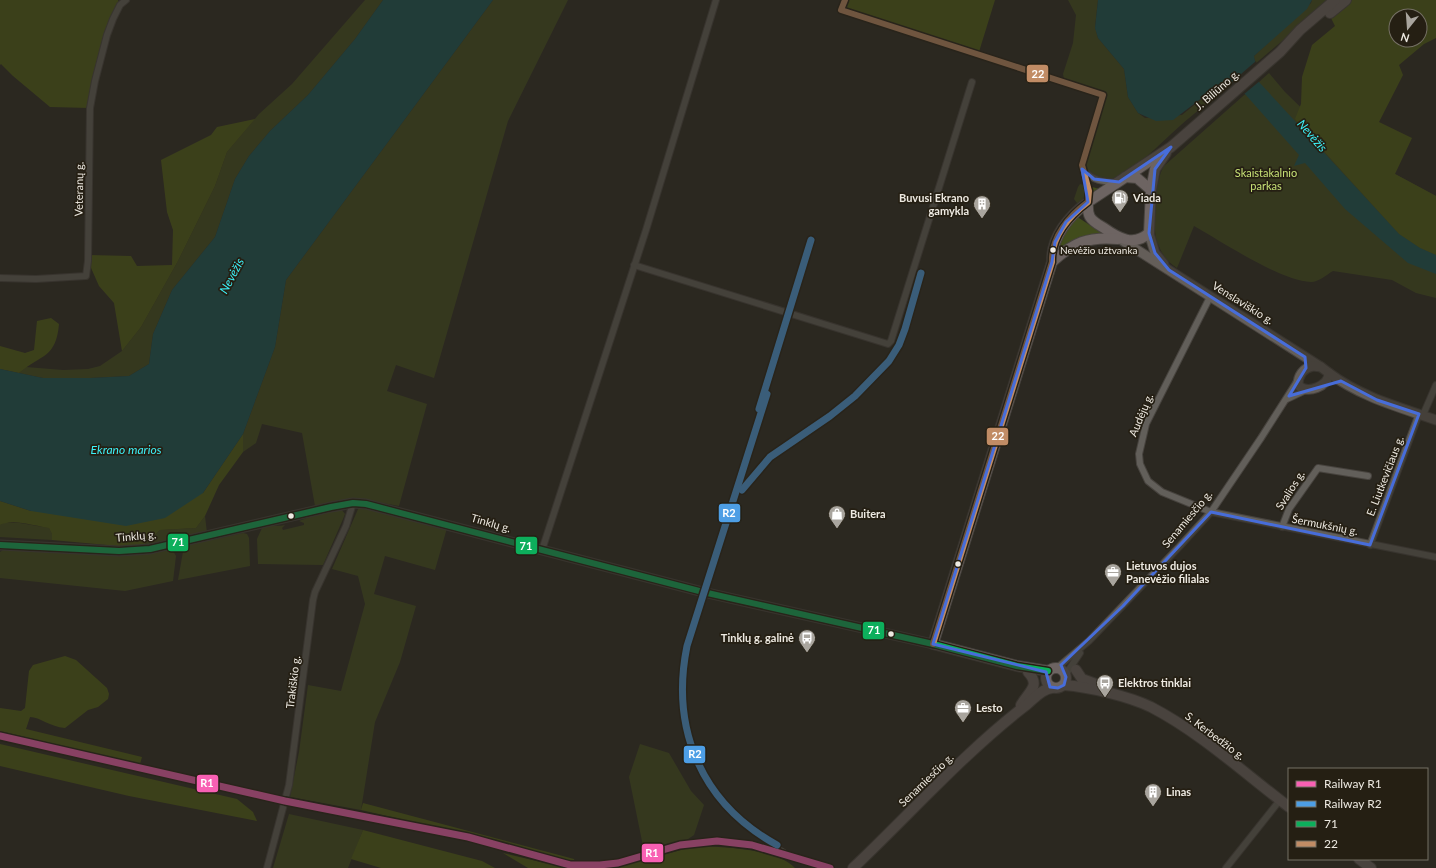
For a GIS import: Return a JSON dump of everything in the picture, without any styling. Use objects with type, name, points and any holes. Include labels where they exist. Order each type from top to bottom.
[{"type":"main road","name":"J. Biliūno g.","points":[[1122,180],[1170,147],[1280,52],[1300,30],[1335,0]]},
{"type":"main road","name":"J. Biliūno g.","points":[[1280,52],[1294,44],[1346,0]]},
{"type":"main road","name":"J. Biliūno g.","points":[[1151,190],[1155,169],[1170,147]]},
{"type":"main road","points":[[933,644],[1052,262],[1051,254],[1059,233],[1074,212],[1122,180],[1137,178],[1151,190],[1149,233],[1143,238],[1136,240],[1096,238],[1083,241],[1068,248],[1052,262]]},
{"type":"main road","points":[[1088,202],[1089,216],[1093,221],[1120,239]]},
{"type":"main road","name":"Venslaviškio g.","points":[[1149,233],[1155,253],[1169,270]]},
{"type":"main road","name":"Venslaviškio g.","points":[[1120,239],[1321,367]]},
{"type":"main road","points":[[1305,357],[1306,368]]},
{"type":"main road","points":[[1341,382],[1326,384],[1306,390],[1300,387],[1298,378],[1306,368],[1313,366],[1321,367],[1341,382],[1377,400],[1436,420]]},
{"type":"main road","points":[[1326,384],[1330,373]]},
{"type":"main road","name":"Tinklų g.","points":[[0,545],[119,551],[150,548],[331,507],[353,503],[379,506],[703,592],[933,644],[1017,666],[1050,677]]},
{"type":"main road","name":"Tinklų g.","points":[[1017,666],[1028,672],[1050,677]]},
{"type":"main road","points":[[1050,677],[1062,670],[1065,679]]},
{"type":"main road","name":"S. Kerbedžio g.","points":[[1076,670],[1079,676],[1086,681],[1113,691],[1120,696]]},
{"type":"main road","name":"Tinklų g.","points":[[1028,672],[1035,682]]},
{"type":"main road","name":"Senamiesčio g.","points":[[854,868],[1019,708],[1044,690],[1050,677],[1058,688],[1065,679]]},
{"type":"main road","name":"S. Kerbedžio g.","points":[[1065,679],[1142,703],[1176,722],[1288,806]]},
{"type":"main road","name":"Senamiesčio g.","points":[[1019,708],[1034,686],[1035,682]]},
{"type":"main road","points":[[1360,860],[1370,868]]},
{"type":"street","name":"Veteranų g.","points":[[0,278],[36,279],[86,276],[88,261],[90,108],[95,81],[113,18],[120,5],[126,0]]},
{"type":"street","points":[[542,550],[634,265],[716,0]]},
{"type":"street","points":[[845,0],[841,10],[1104,95],[1082,169],[1089,191],[1088,202]]},
{"type":"street","points":[[634,265],[888,344],[891,341],[972,82]]},
{"type":"street","points":[[1082,169],[1094,179],[1105,182],[1122,180]]},
{"type":"street","name":"Audėjų g.","points":[[1210,297],[1146,424],[1139,454],[1144,474],[1148,481],[1157,489],[1188,504],[1210,512]]},
{"type":"street","name":"Senamiesčio g.","points":[[1050,677],[1087,644],[1210,512],[1287,399],[1298,378]]},
{"type":"street","name":"E. Liutkevičiaus g.","points":[[1370,545],[1421,415],[1436,385]]},
{"type":"street","points":[[1287,399],[1306,390]]},
{"type":"street","name":"Svalios g.","points":[[1282,527],[1289,509],[1318,468],[1368,476]]},
{"type":"street","name":"Trakiškio g.","points":[[267,868],[289,785],[315,592],[346,526],[353,503]]},
{"type":"street","name":"Šermukšnių g.","points":[[1210,512],[1436,557]]},
{"type":"street","name":"Senamiesčio g.","points":[[1076,670],[1078,660],[1087,644]]},
{"type":"street","name":"Senamiesčio g.","points":[[1065,679],[1070,666],[1087,644]]},
{"type":"street","points":[[1226,868],[1280,800]]},
{"type":"highlighted area","points":[[1171,147],[1155,169],[1149,233],[1155,253],[1169,270],[1305,357],[1306,368],[1289,396],[1341,381],[1377,400],[1419,414],[1370,545],[1211,512],[1123,606],[1061,665],[1066,677],[1064,685],[1058,688],[1050,687],[1046,672],[933,644],[1052,262],[1055,242],[1066,222],[1088,202],[1082,169],[1094,179],[1119,182]]},
{"type":"green space","points":[[0,0],[118,0],[120,5],[113,19],[90,108],[50,107],[1,64],[0,65]]},
{"type":"green space","points":[[365,0],[383,0],[355,39],[308,95],[270,131],[249,156],[235,179],[215,237],[172,290],[153,334],[149,364],[129,376],[43,378],[19,373],[26,367],[63,370],[88,369],[100,366],[122,351],[141,327],[178,261],[215,186],[227,152],[259,114],[292,84]]},
{"type":"green space","points":[[493,0],[568,0],[508,121],[434,378],[396,365],[387,391],[427,404],[399,506],[360,499],[315,506],[302,433],[262,424],[256,443],[243,452],[243,434],[275,347],[286,280]]},
{"type":"green space","points":[[845,0],[995,0],[978,55],[841,10]]},
{"type":"green space","points":[[1068,0],[1098,0],[1095,27],[1098,38],[1124,69],[1128,97],[1138,113],[1145,118],[1182,115],[1220,84],[1228,86],[1135,166],[1127,172],[1108,180],[1096,177],[1087,169],[1085,165],[1107,93],[1064,79],[1063,74],[1073,43],[1076,15]]},
{"type":"green space","points":[[1312,0],[1330,0],[1255,64],[1254,56],[1311,3]]},
{"type":"green space","points":[[1352,0],[1436,0],[1436,38],[1428,42],[1428,8],[1388,8],[1388,48],[1419,48],[1399,65],[1403,75],[1379,122],[1412,138],[1395,174],[1436,196],[1436,255],[1420,248],[1399,234],[1295,119],[1301,104],[1302,77],[1312,45],[1335,26],[1331,18]]},
{"type":"green space","name":"Skaistakalnio parkas","points":[[1269,73],[1285,92],[1320,126],[1395,174],[1436,196],[1436,298],[1416,293],[1392,280],[1333,271],[1320,280],[1314,282],[1298,280],[1267,268],[1194,226],[1177,268],[1161,252],[1156,237],[1154,216],[1158,182],[1164,166]]},
{"type":"green space","points":[[255,119],[227,152],[215,186],[178,261],[141,327],[122,351],[114,303],[99,286],[88,261],[88,255],[131,256],[137,266],[172,265],[173,230],[167,212],[161,160],[211,135],[217,127]]},
{"type":"green space","points":[[1080,184],[1100,189],[1080,204],[1074,199]]},
{"type":"green space","points":[[1076,216],[1103,234],[1078,238],[1058,252],[1061,237]]},
{"type":"green space","points":[[51,318],[59,324],[55,343],[46,354],[19,373],[0,369],[0,346],[25,353],[34,350],[37,321]]},
{"type":"green space","points":[[243,434],[243,452],[219,485],[205,516],[196,528],[160,530],[143,546],[118,546],[52,540],[52,534],[49,528],[24,523],[11,522],[0,525],[0,501],[31,511],[203,493]]},
{"type":"green space","points":[[359,507],[375,509],[447,528],[435,570],[385,556],[374,594],[416,606],[400,662],[375,722],[361,810],[290,797],[299,752],[308,685],[341,691],[365,604],[358,576],[332,569]]},
{"type":"green space","points":[[341,509],[345,514],[323,565],[258,564],[257,539],[262,528],[267,526],[285,525],[282,528],[283,530],[304,525],[304,523],[299,521],[312,516]]},
{"type":"green space","points":[[205,516],[207,533],[143,546],[160,530],[196,528]]},
{"type":"green space","points":[[4,523],[20,523],[49,528],[52,534],[52,540],[0,537],[0,525]]},
{"type":"green space","points":[[243,533],[247,534],[249,538],[250,566],[178,580],[184,546]]},
{"type":"green space","points":[[6,548],[172,549],[176,556],[173,581],[125,591],[0,578],[0,552]]},
{"type":"green space","points":[[65,656],[76,660],[107,688],[109,694],[108,699],[98,707],[88,710],[65,728],[30,717],[26,729],[142,757],[140,764],[0,731],[0,708],[21,711],[25,708],[29,671],[33,665]]},
{"type":"green space","points":[[0,744],[237,799],[253,812],[257,821],[129,796],[0,766]]},
{"type":"green space","points":[[640,744],[669,753],[691,791],[704,805],[694,835],[685,841],[644,851],[629,777]]},
{"type":"green space","points":[[363,803],[574,859],[575,862],[466,834],[361,810]]},
{"type":"green space","points":[[289,814],[363,830],[348,868],[273,868]]},
{"type":"green space","points":[[363,830],[482,861],[495,868],[381,868],[351,859]]},
{"type":"green space","points":[[706,846],[765,853],[787,862],[795,868],[606,868],[617,867],[685,849]]},
{"type":"green space","points":[[503,853],[566,868],[528,868]]},
{"type":"water","name":"Ekrano marios","points":[[383,0],[493,0],[286,280],[275,347],[243,434],[203,493],[165,518],[126,526],[31,511],[0,501],[0,369],[43,378],[90,378],[129,376],[149,364],[153,334],[172,290],[215,237],[235,179],[249,156],[270,131],[308,95],[355,39]]},
{"type":"water","points":[[1098,0],[1312,0],[1307,9],[1254,56],[1259,82],[1399,234],[1420,248],[1436,255],[1436,274],[1408,263],[1345,209],[1305,163],[1294,166],[1299,155],[1245,94],[1220,84],[1173,120],[1156,121],[1138,113],[1128,97],[1124,69],[1098,38],[1095,28]]},
{"type":"pier","points":[[1256,61],[1261,80],[1243,95],[1226,87]]},
{"type":"railway","points":[[762,399],[811,240]]},
{"type":"railway","points":[[737,497],[752,476],[769,458],[846,405],[883,369],[895,352],[905,330],[921,273]]},
{"type":"railway","points":[[767,394],[687,646],[683,680],[683,711],[689,740],[700,766],[715,791],[735,813],[759,833],[787,851]]},
{"type":"railway","points":[[0,736],[285,801],[468,837],[570,865],[600,865],[618,863],[680,845],[717,841],[752,845],[830,868]]},
{"type":"rail line","name":"R2","points":[[759,409],[811,240]]},
{"type":"rail line","name":"R2","points":[[742,490],[770,457],[830,416],[855,396],[889,361],[899,345],[905,329],[921,273]]},
{"type":"rail line","name":"R2","points":[[767,394],[687,646],[683,677],[683,707],[688,735],[698,762],[711,786],[729,808],[751,828],[777,845]]},
{"type":"rail line","name":"R1","points":[[0,736],[285,801],[468,837],[570,865],[600,865],[618,863],[680,845],[717,841],[752,845],[830,868]]},
{"type":"transit line","name":"22","points":[[845,0],[841,10],[1103,95],[1082,165],[1089,191],[1088,202],[1074,214],[1062,228],[1055,244],[1052,253],[1052,262],[933,644]]},
{"type":"transit line","name":"71","points":[[0,545],[119,551],[150,549],[331,507],[353,503],[366,504],[703,592],[933,644],[1017,666],[1048,671]]},
{"type":"place","name":"Viada","points":[[1120,213]]},
{"type":"place","name":"Buvusi Ekrano gamykla","points":[[982,219]]},
{"type":"place","name":"Nevėžio užtvanka","points":[[1053,250]]},
{"type":"place","name":"Buitera","points":[[837,529]]},
{"type":"place","name":"Lietuvos dujos Panevėžio filialas","points":[[1113,587]]},
{"type":"place","name":"Tinklų g. galinė","points":[[807,653]]},
{"type":"place","name":"Elektros tinklai","points":[[1105,698]]},
{"type":"place","name":"Lesto","points":[[963,723]]},
{"type":"place","name":"Linas","points":[[1153,807]]},
{"type":"water label","name":"Nevėžis","points":[[1312,136]]},
{"type":"water label","name":"Nevėžis","points":[[232,276]]}]
